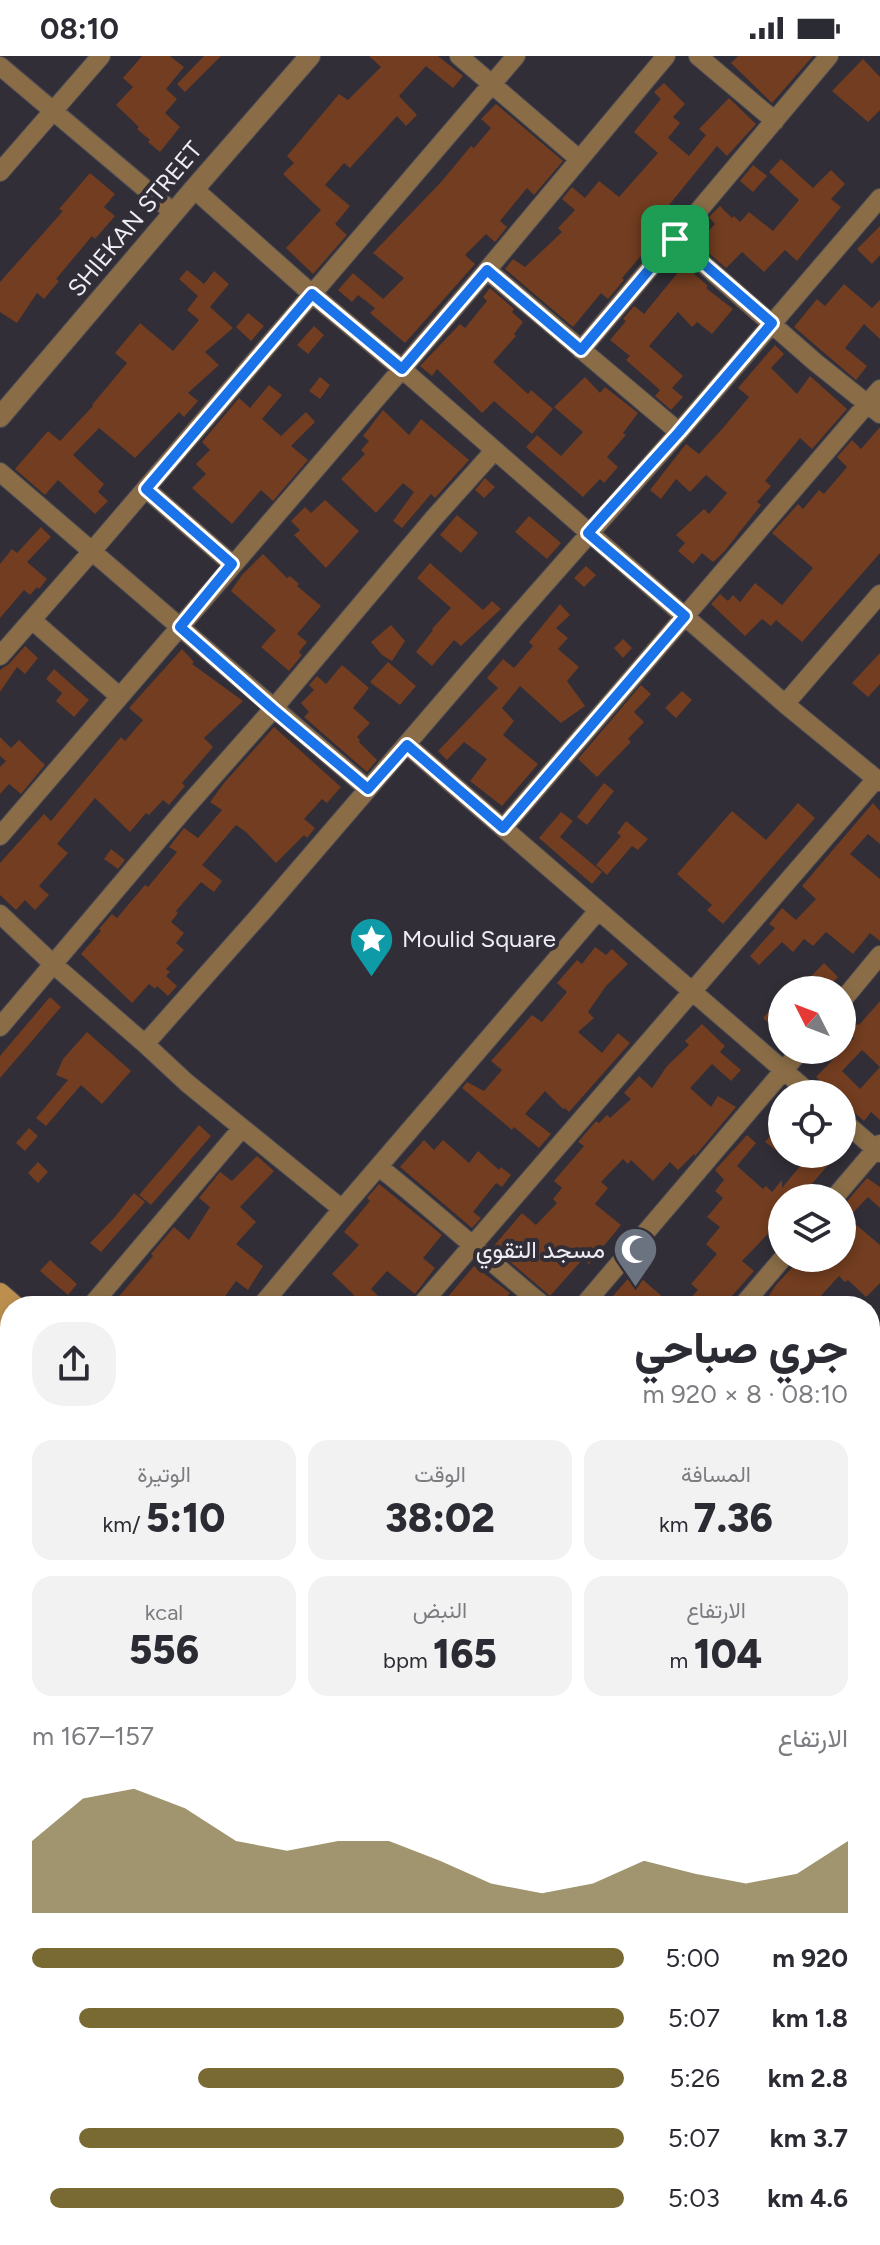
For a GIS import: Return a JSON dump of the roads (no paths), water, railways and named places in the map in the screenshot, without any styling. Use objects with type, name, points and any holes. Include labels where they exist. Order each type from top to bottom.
[{"type":"street","points":[[0,172],[101,56]]},
{"type":"street","name":"SHIEKAN STREET","points":[[0,417],[310,56]]},
{"type":"street","points":[[459,56],[579,159]]},
{"type":"street","points":[[0,656],[516,56]]},
{"type":"street","points":[[0,836],[487,270],[666,56]]},
{"type":"street","points":[[698,56],[775,121]]},
{"type":"street","points":[[581,350],[829,56]]},
{"type":"street","points":[[0,66],[174,213]]},
{"type":"street","points":[[194,189],[785,704],[878,781],[428,1296]]},
{"type":"street","points":[[145,1044],[880,198]]},
{"type":"street","points":[[503,828],[685,616],[876,402],[815,362],[675,239]]},
{"type":"street","points":[[487,270],[679,432]]},
{"type":"street","points":[[0,1027],[494,451]]},
{"type":"street","points":[[0,472],[368,789]]},
{"type":"street","points":[[146,489],[232,564]]},
{"type":"street","points":[[785,704],[880,594]]},
{"type":"street","points":[[32,620],[119,696]]},
{"type":"street","points":[[407,745],[795,1080]]},
{"type":"street","points":[[269,1296],[597,912]]},
{"type":"street","points":[[0,914],[187,1083],[342,1209]]},
{"type":"street","points":[[856,984],[880,955]]},
{"type":"street","points":[[592,1296],[789,1064]]},
{"type":"street","points":[[99,1296],[242,1128]]},
{"type":"street","points":[[847,1184],[879,1149],[856,1131]]},
{"type":"street","points":[[379,1167],[532,1296]]},
{"type":"street","points":[[751,1296],[771,1272]]},
{"type":"place","name":"Moulid Square","points":[[371,978]]},
{"type":"place","name":"مسجد التقوي","points":[[636,1289]]}]
